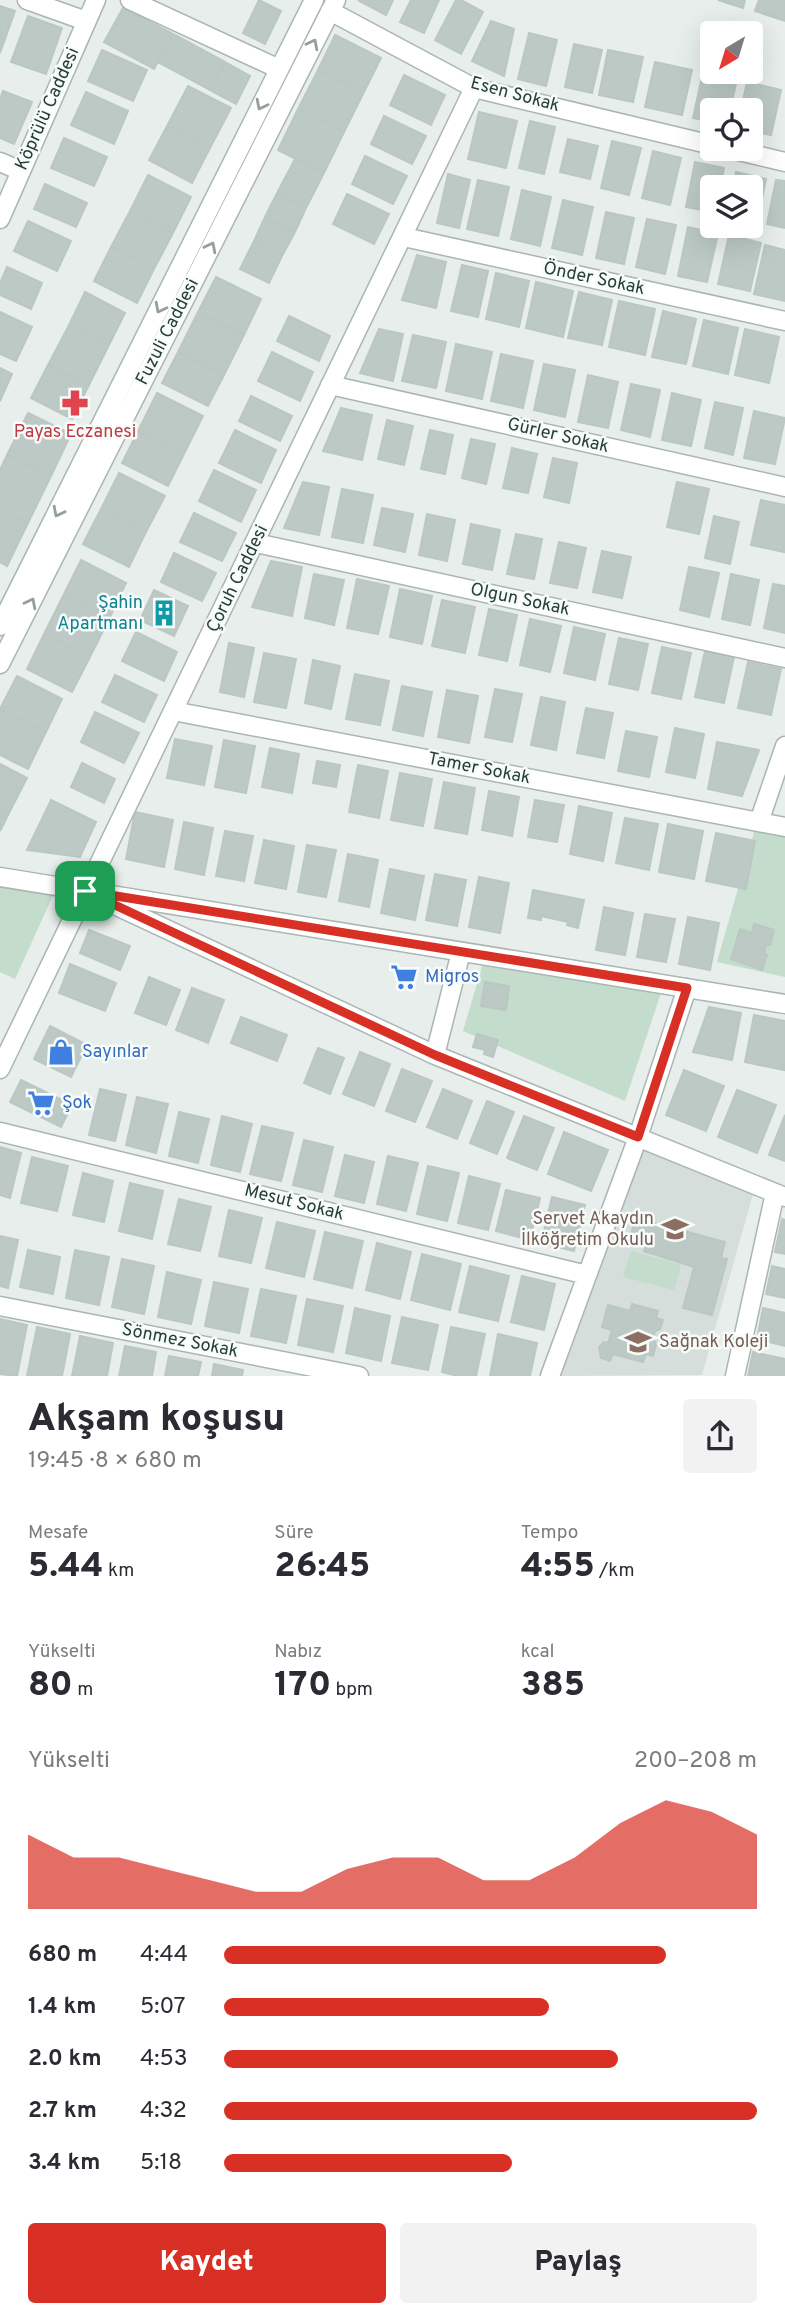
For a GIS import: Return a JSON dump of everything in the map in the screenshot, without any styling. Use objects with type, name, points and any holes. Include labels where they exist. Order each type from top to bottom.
[{"type":"street","points":[[27,0],[86,21]]},
{"type":"street","name":"Köprülü Caddesi","points":[[0,219],[96,0]]},
{"type":"street","points":[[130,0],[279,69]]},
{"type":"street","name":"Fuzuli Caddesi","points":[[0,626],[314,0]]},
{"type":"street","name":"Fuzuli Caddesi","points":[[0,664],[333,5]]},
{"type":"street","name":"Esen Sokak","points":[[333,5],[474,88],[700,142]]},
{"type":"street","name":"Çoruh Caddesi","points":[[0,1069],[474,88]]},
{"type":"street","points":[[763,157],[785,162]]},
{"type":"street","points":[[0,162],[21,171]]},
{"type":"street","name":"Önder Sokak","points":[[404,237],[785,321]]},
{"type":"street","name":"Gürler Sokak","points":[[330,386],[785,487]]},
{"type":"street","name":"Olgun Sokak","points":[[256,543],[785,658]]},
{"type":"street","name":"Tamer Sokak","points":[[173,711],[785,827]]},
{"type":"street","points":[[759,822],[785,746]]},
{"type":"street","points":[[0,877],[785,1004]]},
{"type":"street","points":[[85,891],[435,1055],[780,1195],[735,1376]]},
{"type":"street","points":[[435,1055],[461,952]]},
{"type":"street","points":[[550,1376],[638,1137],[687,988]]},
{"type":"street","name":"Mesut Sokak","points":[[0,1132],[587,1275]]},
{"type":"street","name":"Sönmez Sokak","points":[[0,1306],[359,1376]]},
{"type":"shaded area","points":[[643,1141],[755,1187],[702,1375],[554,1376]]},
{"type":"green space","points":[[757,822],[785,828],[785,977],[717,962]]},
{"type":"green space","points":[[0,880],[54,893],[15,979],[0,972]]},
{"type":"green space","points":[[486,953],[664,984],[625,1101],[463,1031]]},
{"type":"green space","points":[[631,1251],[681,1265],[674,1290],[623,1277]]},
{"type":"building","points":[[259,0],[281,11],[265,44],[243,33]]},
{"type":"building","points":[[358,0],[393,0],[386,15]]},
{"type":"building","points":[[411,0],[439,0],[424,33],[400,22]]},
{"type":"building","points":[[456,0],[483,12],[461,54],[435,40]]},
{"type":"building","points":[[718,0],[745,0],[743,8]]},
{"type":"building","points":[[759,0],[785,0],[785,21],[755,11]]},
{"type":"building","points":[[0,6],[15,11],[0,53]]},
{"type":"building","points":[[123,8],[173,34],[154,69],[104,42]]},
{"type":"building","points":[[28,16],[62,28],[46,74],[11,62]]},
{"type":"building","points":[[491,21],[514,29],[504,76],[472,61]]},
{"type":"building","points":[[529,33],[557,40],[546,86],[518,79]]},
{"type":"building","points":[[173,34],[225,62],[210,90],[158,62]]},
{"type":"building","points":[[335,35],[381,58],[364,92],[318,70]]},
{"type":"building","points":[[574,44],[602,50],[592,93],[565,87]]},
{"type":"building","points":[[102,50],[147,70],[133,101],[88,81]]},
{"type":"building","points":[[608,50],[643,57],[633,102],[599,95]]},
{"type":"building","points":[[225,62],[250,76],[236,104],[210,90]]},
{"type":"building","points":[[655,62],[692,70],[682,115],[645,107]]},
{"type":"building","points":[[318,70],[364,92],[344,132],[298,109]]},
{"type":"building","points":[[404,75],[445,95],[431,125],[390,105]]},
{"type":"building","points":[[700,84],[736,84],[733,98],[700,98],[700,119],[693,118]]},
{"type":"building","points":[[747,84],[781,90],[771,135],[763,133],[763,98],[744,98]]},
{"type":"building","points":[[188,86],[231,108],[210,148],[167,126]]},
{"type":"building","points":[[3,91],[32,102],[14,144],[0,138],[0,99]]},
{"type":"building","points":[[86,92],[128,111],[114,144],[71,125]]},
{"type":"building","points":[[298,109],[344,132],[324,173],[278,150]]},
{"type":"building","points":[[479,112],[517,121],[506,168],[468,159]]},
{"type":"building","points":[[384,116],[426,136],[412,164],[371,144]]},
{"type":"building","points":[[530,121],[555,127],[544,174],[519,168]]},
{"type":"building","points":[[167,126],[210,148],[192,183],[149,160]]},
{"type":"building","points":[[64,138],[107,157],[94,186],[51,168]]},
{"type":"building","points":[[568,139],[598,146],[590,179],[560,172]]},
{"type":"building","points":[[612,141],[641,148],[629,195],[601,188]]},
{"type":"building","points":[[653,151],[681,158],[670,205],[642,198]]},
{"type":"building","points":[[365,156],[407,176],[393,204],[352,184]]},
{"type":"building","points":[[295,159],[324,173],[306,208],[277,193]]},
{"type":"building","points":[[695,162],[724,168],[723,175],[700,175],[700,210],[686,207]]},
{"type":"building","points":[[448,174],[470,180],[459,228],[437,223]]},
{"type":"building","points":[[148,175],[191,197],[173,233],[130,211]]},
{"type":"building","points":[[478,180],[509,187],[498,236],[467,229]]},
{"type":"building","points":[[776,180],[785,181],[785,228],[767,224]]},
{"type":"building","points":[[45,184],[87,203],[76,227],[34,209]]},
{"type":"building","points":[[522,190],[551,197],[540,246],[511,239]]},
{"type":"building","points":[[277,193],[306,208],[295,232],[265,217]]},
{"type":"building","points":[[347,194],[389,214],[374,244],[333,224]]},
{"type":"building","points":[[563,200],[593,207],[582,255],[552,248]]},
{"type":"building","points":[[130,211],[173,233],[154,269],[111,247]]},
{"type":"building","points":[[606,212],[634,218],[624,264],[596,258]]},
{"type":"building","points":[[265,217],[295,232],[282,256],[254,241]]},
{"type":"building","points":[[647,219],[676,225],[665,274],[636,267]]},
{"type":"building","points":[[28,221],[71,241],[57,271],[14,251]]},
{"type":"building","points":[[688,227],[700,230],[700,238],[717,238],[707,282],[678,276]]},
{"type":"building","points":[[728,238],[761,243],[750,291],[718,284]]},
{"type":"building","points":[[254,241],[282,256],[269,283],[240,269]]},
{"type":"building","points":[[765,245],[785,250],[785,301],[754,294]]},
{"type":"building","points":[[111,247],[154,269],[137,303],[94,281]]},
{"type":"building","points":[[417,255],[446,262],[436,308],[402,300]]},
{"type":"building","points":[[462,265],[488,271],[478,317],[451,311]]},
{"type":"building","points":[[7,267],[42,283],[31,309],[0,295],[0,283]]},
{"type":"building","points":[[496,273],[529,281],[519,327],[486,319]]},
{"type":"building","points":[[216,277],[261,299],[244,335],[198,312]]},
{"type":"building","points":[[536,282],[573,291],[563,337],[526,328]]},
{"type":"building","points":[[85,292],[125,313],[109,345],[69,325]]},
{"type":"building","points":[[579,292],[612,300],[602,345],[568,338]]},
{"type":"building","points":[[619,301],[655,309],[645,355],[609,347]]},
{"type":"building","points":[[663,311],[696,319],[686,364],[652,357]]},
{"type":"building","points":[[0,312],[32,327],[16,361],[0,354]]},
{"type":"building","points":[[198,312],[244,335],[224,375],[178,352]]},
{"type":"building","points":[[289,316],[330,336],[319,361],[277,341]]},
{"type":"building","points":[[704,320],[738,328],[728,374],[693,366]]},
{"type":"building","points":[[69,325],[109,345],[89,385],[48,365]]},
{"type":"building","points":[[379,329],[403,334],[393,381],[360,373]]},
{"type":"building","points":[[745,329],[779,337],[769,383],[735,375]]},
{"type":"building","points":[[413,335],[446,342],[436,388],[402,381]]},
{"type":"building","points":[[456,344],[492,352],[482,399],[446,391]]},
{"type":"building","points":[[178,352],[224,375],[208,406],[162,383]]},
{"type":"building","points":[[272,352],[313,372],[300,401],[258,381]]},
{"type":"building","points":[[501,354],[533,361],[523,408],[491,401]]},
{"type":"building","points":[[544,364],[575,370],[565,417],[534,410]]},
{"type":"building","points":[[48,365],[89,385],[72,419],[31,398]]},
{"type":"building","points":[[0,368],[12,374],[0,401]]},
{"type":"building","points":[[588,375],[618,382],[608,428],[578,422]]},
{"type":"building","points":[[631,384],[660,390],[650,437],[621,430]]},
{"type":"building","points":[[157,393],[203,416],[184,454],[138,431]]},
{"type":"building","points":[[672,393],[701,400],[691,446],[662,440]]},
{"type":"building","points":[[251,396],[292,416],[280,441],[239,421]]},
{"type":"building","points":[[715,402],[743,408],[733,455],[705,448]]},
{"type":"building","points":[[341,408],[372,415],[362,460],[323,451]]},
{"type":"building","points":[[754,411],[785,418],[775,464],[744,458]]},
{"type":"building","points":[[28,413],[71,434],[51,476],[7,455]]},
{"type":"building","points":[[387,420],[413,426],[404,465],[378,459]]},
{"type":"building","points":[[235,430],[276,450],[261,483],[219,463]]},
{"type":"building","points":[[430,430],[453,435],[445,474],[421,469]]},
{"type":"building","points":[[138,431],[184,454],[168,486],[122,463]]},
{"type":"building","points":[[471,439],[495,444],[486,484],[462,478]]},
{"type":"building","points":[[512,448],[537,454],[528,493],[503,488]]},
{"type":"building","points":[[7,455],[51,476],[28,523],[0,510],[0,470]]},
{"type":"building","points":[[553,458],[577,463],[569,503],[544,497]]},
{"type":"building","points":[[214,470],[256,490],[241,522],[199,501]]},
{"type":"building","points":[[119,473],[165,496],[146,532],[101,509]]},
{"type":"building","points":[[303,482],[329,487],[319,535],[284,528]]},
{"type":"building","points":[[677,482],[709,489],[699,534],[667,527]]},
{"type":"building","points":[[342,489],[373,495],[363,543],[332,537]]},
{"type":"building","points":[[761,500],[785,505],[784,552],[751,545]]},
{"type":"building","points":[[382,508],[413,514],[405,552],[374,545]]},
{"type":"building","points":[[101,509],[146,532],[129,567],[83,544]]},
{"type":"building","points":[[0,510],[28,523],[7,566],[0,562]]},
{"type":"building","points":[[194,513],[236,533],[222,561],[180,542]]},
{"type":"building","points":[[427,514],[455,520],[447,561],[419,555]]},
{"type":"building","points":[[714,516],[739,522],[730,564],[705,558]]},
{"type":"building","points":[[471,524],[500,530],[492,570],[463,564]]},
{"type":"building","points":[[516,534],[542,539],[534,579],[507,574]]},
{"type":"building","points":[[559,542],[586,548],[577,588],[550,583]]},
{"type":"building","points":[[602,551],[631,557],[622,598],[593,592]]},
{"type":"building","points":[[174,553],[216,573],[202,601],[161,582]]},
{"type":"building","points":[[81,560],[126,583],[110,617],[64,594]]},
{"type":"building","points":[[271,561],[302,567],[292,616],[252,607]]},
{"type":"building","points":[[689,567],[719,573],[709,617],[680,610]]},
{"type":"building","points":[[314,574],[344,580],[334,625],[305,618]]},
{"type":"building","points":[[731,574],[759,580],[750,625],[722,619]]},
{"type":"building","points":[[357,579],[389,586],[378,634],[347,628]]},
{"type":"building","points":[[773,584],[785,586],[785,633],[764,628]]},
{"type":"building","points":[[400,589],[432,596],[422,644],[390,637]]},
{"type":"building","name":"Şahin Apartmanı","points":[[154,590],[188,606],[174,636],[140,620]]},
{"type":"building","points":[[64,594],[110,617],[90,657],[44,634]]},
{"type":"building","points":[[442,600],[475,607],[465,653],[432,646]]},
{"type":"building","points":[[489,609],[517,615],[507,661],[479,655]]},
{"type":"building","points":[[530,619],[561,626],[550,672],[520,665]]},
{"type":"building","points":[[574,627],[605,634],[595,680],[564,673]]},
{"type":"building","points":[[136,632],[177,652],[164,681],[122,661]]},
{"type":"building","points":[[44,634],[90,657],[72,692],[27,669]]},
{"type":"building","points":[[619,638],[648,644],[638,690],[609,684]]},
{"type":"building","points":[[229,643],[254,648],[244,697],[220,692]]},
{"type":"building","points":[[662,647],[691,653],[681,699],[652,693]]},
{"type":"building","points":[[705,651],[734,657],[724,703],[695,697]]},
{"type":"building","points":[[264,653],[296,659],[286,708],[254,702]]},
{"type":"building","points":[[313,660],[340,666],[331,709],[305,703]]},
{"type":"building","points":[[748,662],[781,669],[771,715],[738,708]]},
{"type":"building","points":[[355,674],[389,681],[380,725],[346,719]]},
{"type":"building","points":[[115,675],[157,695],[144,722],[102,702]]},
{"type":"building","points":[[17,676],[62,699],[46,732],[0,709]]},
{"type":"building","points":[[402,686],[432,692],[423,736],[393,730]]},
{"type":"building","points":[[495,689],[522,694],[512,742],[485,737]]},
{"type":"building","points":[[447,690],[478,696],[469,743],[438,737]]},
{"type":"building","points":[[541,697],[565,702],[556,750],[531,745]]},
{"type":"building","points":[[586,708],[613,713],[604,758],[577,753]]},
{"type":"building","points":[[0,709],[46,732],[28,769],[0,755]]},
{"type":"building","points":[[95,712],[139,733],[124,763],[81,742]]},
{"type":"building","points":[[675,728],[704,734],[695,778],[666,772]]},
{"type":"building","points":[[626,731],[657,737],[649,777],[618,771]]},
{"type":"building","points":[[175,739],[212,746],[204,785],[167,778]]},
{"type":"building","points":[[224,740],[255,746],[246,793],[215,787]]},
{"type":"building","points":[[717,742],[759,750],[742,796],[708,789]]},
{"type":"building","points":[[270,748],[299,754],[292,793],[262,787]]},
{"type":"building","points":[[317,761],[340,765],[336,787],[313,783]]},
{"type":"building","points":[[82,763],[115,779],[104,803],[71,787]]},
{"type":"building","points":[[0,764],[27,778],[9,813],[0,809]]},
{"type":"building","points":[[358,765],[388,771],[379,818],[349,812]]},
{"type":"building","points":[[400,773],[432,779],[423,826],[391,820]]},
{"type":"building","points":[[444,782],[475,788],[467,834],[435,828]]},
{"type":"building","points":[[489,791],[519,797],[512,836],[482,830]]},
{"type":"building","points":[[51,800],[96,822],[80,857],[27,850]]},
{"type":"building","points":[[535,800],[564,805],[557,842],[528,837]]},
{"type":"building","points":[[579,806],[612,813],[603,861],[570,854]]},
{"type":"building","points":[[0,809],[9,813],[0,831]]},
{"type":"building","points":[[135,812],[173,820],[164,867],[126,859]]},
{"type":"building","points":[[625,818],[658,824],[649,870],[616,863]]},
{"type":"building","points":[[184,822],[213,828],[204,875],[175,869]]},
{"type":"building","points":[[668,824],[703,831],[694,879],[659,872]]},
{"type":"building","points":[[225,831],[253,836],[244,881],[216,876]]},
{"type":"building","points":[[716,833],[755,841],[746,889],[706,881]]},
{"type":"building","points":[[264,840],[294,846],[286,889],[255,883]]},
{"type":"building","points":[[307,845],[336,850],[326,897],[298,892]]},
{"type":"building","points":[[348,854],[378,860],[369,907],[339,901]]},
{"type":"building","points":[[390,869],[424,876],[415,920],[381,913]]},
{"type":"building","points":[[435,874],[466,880],[457,926],[426,920]]},
{"type":"building","points":[[479,877],[509,883],[500,933],[469,927]]},
{"type":"building","points":[[533,890],[584,900],[578,928],[567,925],[568,922],[541,916],[541,920],[528,918]]},
{"type":"building","points":[[604,907],[633,913],[625,955],[596,950]]},
{"type":"building","points":[[645,914],[675,919],[666,962],[637,957]]},
{"type":"building","points":[[688,917],[719,923],[710,970],[679,964]]},
{"type":"building","points":[[754,924],[774,930],[770,945],[766,944],[764,954],[767,955],[762,970],[731,959],[740,929],[752,933]]},
{"type":"building","points":[[89,930],[130,946],[120,970],[80,953]]},
{"type":"building","points":[[70,964],[116,983],[105,1011],[59,993]]},
{"type":"building","points":[[149,977],[180,990],[166,1025],[135,1013]]},
{"type":"building","points":[[485,982],[509,986],[506,1010],[481,1006]]},
{"type":"building","points":[[192,988],[224,1000],[208,1043],[176,1030]]},
{"type":"building","points":[[709,1007],[741,1013],[732,1060],[693,1052]]},
{"type":"building","points":[[754,1015],[785,1021],[784,1070],[745,1062]]},
{"type":"building","points":[[241,1017],[287,1035],[277,1061],[231,1043]]},
{"type":"building","points":[[50,1026],[87,1045],[71,1077],[34,1059]]},
{"type":"building","points":[[477,1034],[498,1040],[493,1057],[484,1054],[485,1050],[473,1047]]},
{"type":"building","points":[[318,1048],[344,1058],[330,1094],[304,1083]]},
{"type":"building","points":[[360,1052],[390,1064],[374,1106],[343,1094]]},
{"type":"building","points":[[402,1069],[432,1081],[415,1122],[386,1111]]},
{"type":"building","points":[[684,1070],[724,1086],[706,1131],[666,1115]]},
{"type":"building","points":[[21,1080],[72,1105],[61,1127],[10,1102]]},
{"type":"building","points":[[100,1089],[126,1095],[115,1141],[89,1135]]},
{"type":"building","points":[[443,1089],[472,1101],[457,1139],[427,1127]]},
{"type":"building","points":[[737,1090],[776,1105],[757,1153],[718,1137]]},
{"type":"building","points":[[137,1097],[168,1104],[156,1153],[126,1145]]},
{"type":"building","points":[[487,1101],[514,1112],[497,1154],[470,1143]]},
{"type":"building","points":[[179,1112],[209,1119],[198,1163],[169,1156]]},
{"type":"building","points":[[785,1115],[785,1161],[769,1155]]},
{"type":"building","points":[[222,1116],[252,1124],[240,1172],[211,1165]]},
{"type":"building","points":[[524,1116],[554,1128],[537,1170],[507,1158]]},
{"type":"building","points":[[262,1126],[293,1133],[281,1181],[250,1174]]},
{"type":"building","points":[[564,1132],[608,1150],[591,1191],[548,1174]]},
{"type":"building","points":[[304,1140],[333,1147],[322,1192],[293,1185]]},
{"type":"building","points":[[0,1147],[21,1153],[10,1198],[0,1195]]},
{"type":"building","points":[[345,1155],[374,1162],[364,1203],[335,1196]]},
{"type":"building","points":[[388,1156],[418,1163],[406,1211],[377,1204]]},
{"type":"building","points":[[32,1157],[68,1166],[57,1211],[21,1203]]},
{"type":"building","points":[[428,1166],[459,1173],[447,1221],[417,1214]]},
{"type":"building","points":[[83,1173],[113,1181],[104,1222],[73,1215]]},
{"type":"building","points":[[469,1176],[500,1184],[488,1230],[458,1223]]},
{"type":"building","points":[[130,1183],[163,1191],[152,1239],[119,1231]]},
{"type":"building","points":[[506,1190],[540,1198],[530,1240],[496,1231]]},
{"type":"building","points":[[552,1197],[585,1205],[574,1251],[541,1243]]},
{"type":"building","points":[[179,1199],[211,1207],[200,1251],[168,1244]]},
{"type":"building","points":[[229,1210],[262,1218],[251,1263],[219,1256]]},
{"type":"building","points":[[636,1218],[725,1242],[721,1258],[727,1259],[712,1315],[683,1308],[694,1267],[644,1251],[646,1246],[641,1244],[642,1240],[630,1237]]},
{"type":"building","points":[[782,1219],[785,1220],[785,1254],[775,1252]]},
{"type":"building","points":[[277,1222],[315,1231],[304,1277],[266,1268]]},
{"type":"building","points":[[325,1232],[363,1241],[352,1288],[314,1279]]},
{"type":"building","points":[[0,1236],[18,1240],[8,1288],[0,1286]]},
{"type":"building","points":[[377,1243],[411,1252],[400,1299],[366,1290]]},
{"type":"building","points":[[28,1250],[60,1257],[53,1294],[20,1287]]},
{"type":"building","points":[[75,1250],[109,1257],[99,1305],[66,1298]]},
{"type":"building","points":[[422,1254],[461,1264],[450,1310],[411,1300]]},
{"type":"building","points":[[122,1259],[154,1266],[144,1314],[112,1307]]},
{"type":"building","points":[[470,1266],[509,1276],[498,1321],[459,1312]]},
{"type":"building","points":[[772,1266],[785,1269],[785,1298],[766,1294]]},
{"type":"building","points":[[167,1272],[201,1280],[191,1324],[158,1317]]},
{"type":"building","points":[[522,1276],[555,1284],[544,1330],[511,1322]]},
{"type":"building","points":[[214,1282],[248,1289],[239,1333],[205,1326]]},
{"type":"building","points":[[261,1289],[296,1296],[286,1343],[251,1336]]},
{"type":"building","points":[[307,1299],[343,1306],[333,1352],[298,1345]]},
{"type":"building","points":[[632,1304],[658,1311],[656,1318],[663,1320],[653,1338],[656,1345],[653,1356],[646,1354],[643,1362],[613,1354],[610,1361],[601,1358],[599,1347],[604,1342],[608,1343],[612,1330],[602,1327],[608,1305],[630,1311]]},
{"type":"building","points":[[355,1308],[390,1316],[381,1361],[346,1353]]},
{"type":"building","points":[[763,1308],[785,1313],[785,1346],[757,1339]]},
{"type":"building","points":[[402,1317],[438,1325],[428,1370],[392,1363]]},
{"type":"building","points":[[0,1319],[27,1325],[17,1376],[0,1374]]},
{"type":"building","points":[[37,1327],[70,1334],[62,1376],[27,1376]]},
{"type":"building","points":[[451,1327],[485,1334],[476,1376],[458,1376],[442,1372]]},
{"type":"building","points":[[498,1334],[537,1343],[530,1376],[490,1376]]},
{"type":"building","points":[[80,1336],[113,1343],[107,1376],[72,1376]]},
{"type":"building","points":[[125,1346],[156,1352],[152,1376],[119,1376]]},
{"type":"building","points":[[753,1352],[785,1359],[785,1376],[748,1376]]},
{"type":"building","points":[[169,1356],[201,1362],[198,1376],[165,1376]]},
{"type":"building","points":[[214,1364],[243,1370],[242,1376],[212,1376]]},
{"type":"place","name":"Payas Eczanesi","points":[[75,403]]},
{"type":"place","name":"Şahin Apartmanı","points":[[164,613]]},
{"type":"place","name":"Migros","points":[[404,977]]},
{"type":"place","name":"Sayınlar","points":[[61,1052]]},
{"type":"place","name":"Şok","points":[[41,1103]]},
{"type":"place","name":"Servet Akaydın İlköğretim Okulu","points":[[675,1229]]},
{"type":"place","name":"Sağnak Koleji","points":[[638,1342]]},
{"type":"route","points":[[85,891],[687,988],[638,1137],[435,1055],[85,891]]}]
